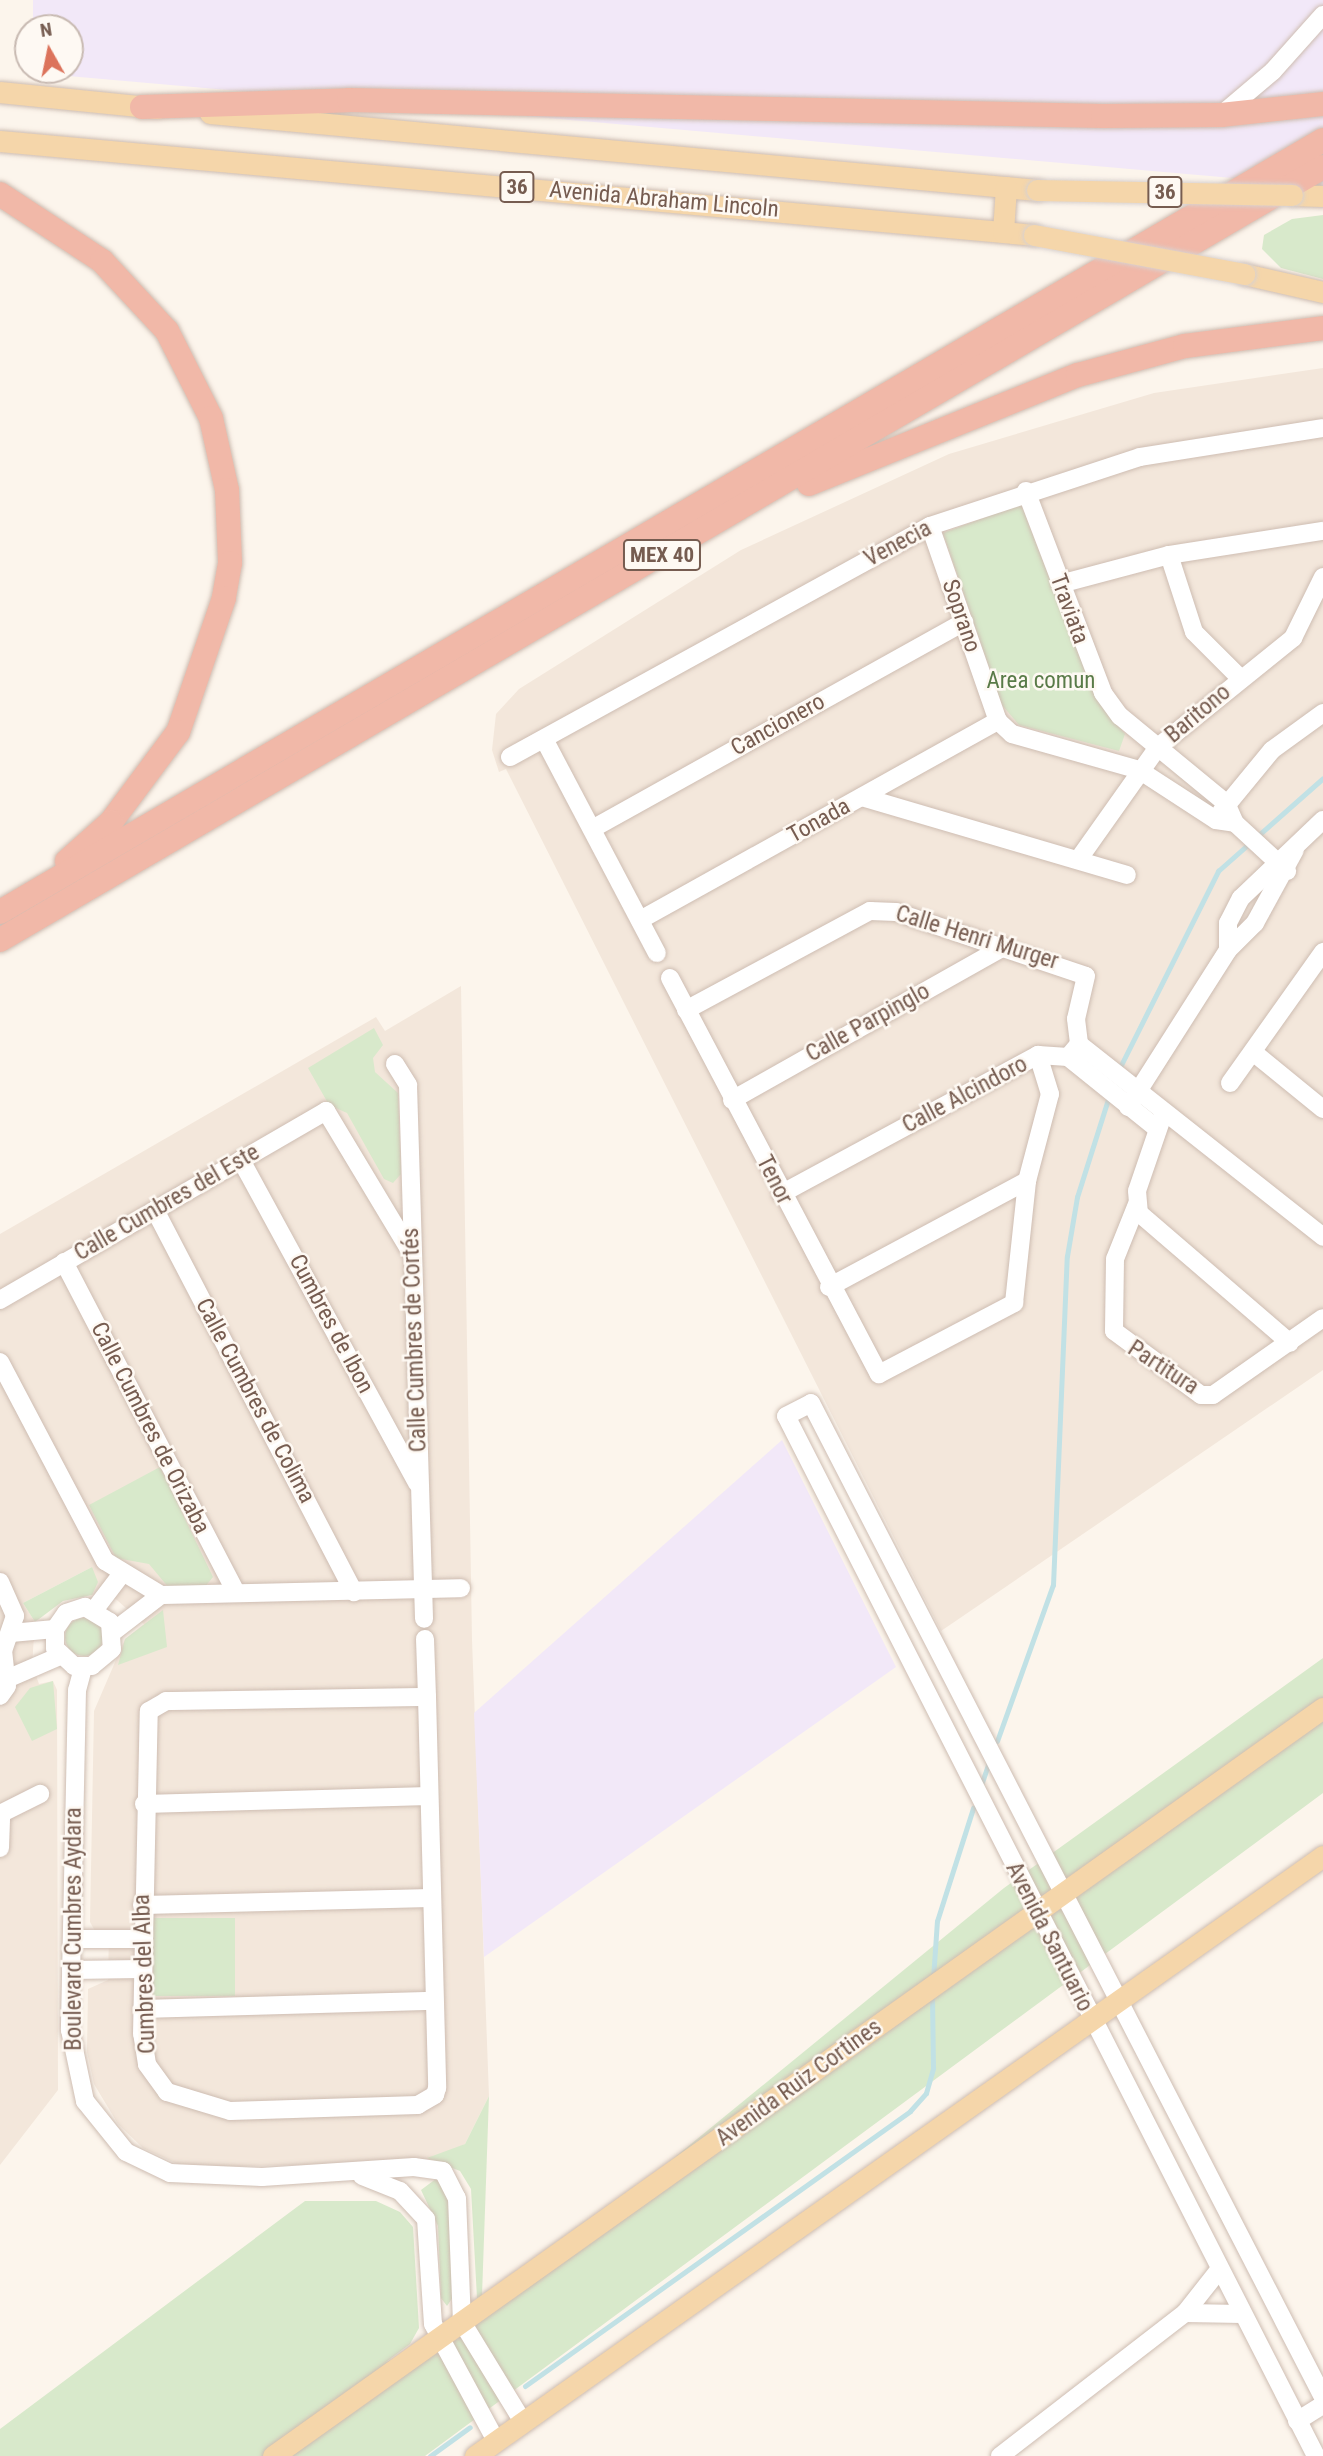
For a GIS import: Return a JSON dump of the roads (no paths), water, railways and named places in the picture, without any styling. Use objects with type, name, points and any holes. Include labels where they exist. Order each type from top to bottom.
[{"type":"highway","points":[[142,107],[349,100],[1221,115],[1323,104]]},
{"type":"highway","name":"MEX 40","points":[[0,912],[1323,140]]},
{"type":"highway","name":"MEX 40","points":[[0,940],[1323,167]]},
{"type":"highway","points":[[0,194],[102,261],[167,331],[211,418],[230,523],[224,598],[178,732],[111,821],[27,896]]},
{"type":"highway","points":[[721,520],[1078,375],[1185,346],[1323,328]]},
{"type":"main road","name":"36","points":[[0,92],[1037,190],[1323,196]]},
{"type":"main road","name":"Avenida Abraham Lincoln","points":[[0,141],[1034,235],[1244,274],[1323,292]]},
{"type":"main road","points":[[1003,232],[1006,187]]},
{"type":"main road","name":"Avenida Ruiz Cortines","points":[[274,2456],[1323,1708]]},
{"type":"main road","points":[[475,2456],[1093,2023],[1323,1856]]},
{"type":"street","points":[[1221,115],[1273,71],[1323,15]]},
{"type":"street","name":"Venecia","points":[[510,757],[930,526],[1026,491],[1177,449],[1323,428]]},
{"type":"street","name":"Traviata","points":[[1026,491],[1103,693],[1158,747],[1226,803]]},
{"type":"street","name":"Soprano","points":[[930,526],[998,721]]},
{"type":"street","points":[[1060,584],[1169,555],[1323,531]]},
{"type":"street","points":[[1169,555],[1194,632],[1241,679]]},
{"type":"street","name":"Baritono","points":[[1078,860],[1139,770],[1158,747],[1298,631],[1323,577]]},
{"type":"street","name":"Cancionero","points":[[592,829],[964,622]]},
{"type":"street","points":[[1216,820],[1226,803],[1272,750],[1323,713]]},
{"type":"street","points":[[998,721],[1012,734],[1139,770],[1216,820],[1235,823]]},
{"type":"street","name":"Tonada","points":[[640,920],[998,721]]},
{"type":"street","points":[[544,739],[657,953]]},
{"type":"street","points":[[862,797],[1127,875]]},
{"type":"street","points":[[1226,803],[1235,823],[1281,865]]},
{"type":"street","points":[[1227,950],[1233,910],[1281,865],[1323,820]]},
{"type":"street","points":[[1126,1095],[1227,950],[1255,923],[1281,865]]},
{"type":"street","name":"Calle Henri Murger","points":[[686,1010],[870,911],[896,912],[1082,971],[1088,984],[1077,1013],[1074,1051]]},
{"type":"street","name":"Calle Parpinglo","points":[[732,1100],[1004,947]]},
{"type":"street","points":[[1230,1083],[1317,973],[1323,952]]},
{"type":"street","name":"Tenor","points":[[670,978],[873,1368],[884,1374],[1014,1301],[1027,1181]]},
{"type":"street","points":[[1074,1051],[1100,1060],[1126,1095]]},
{"type":"street","points":[[1074,1051],[1090,1076],[1126,1095],[1323,1237]]},
{"type":"street","name":"Calle Alcindoro","points":[[781,1194],[1038,1055],[1074,1051]]},
{"type":"street","points":[[1252,1052],[1323,1109]]},
{"type":"street","points":[[829,1287],[1027,1181],[1050,1094],[1038,1055]]},
{"type":"street","name":"Calle Cumbres de Cortés","points":[[395,1064],[408,1085],[424,1619]]},
{"type":"street","name":"Calle Cumbres del Este","points":[[0,1300],[323,1112],[334,1115],[412,1254]]},
{"type":"street","points":[[1159,1121],[1137,1203],[1143,1221],[1290,1343]]},
{"type":"street","name":"Cumbres de Ibon","points":[[242,1160],[420,1488]]},
{"type":"street","name":"Partitura","points":[[1137,1203],[1115,1259],[1112,1319],[1122,1343],[1209,1396],[1323,1318]]},
{"type":"street","name":"Calle Cumbres de Colima","points":[[155,1210],[354,1591]]},
{"type":"street","name":"Calle Cumbres de Orizaba","points":[[64,1262],[236,1593]]},
{"type":"street","points":[[0,1362],[105,1561],[121,1575],[138,1577],[161,1595]]},
{"type":"street","name":"Avenida Santuario","points":[[1315,2456],[786,1416],[811,1403],[1123,2001],[1323,2397]]},
{"type":"street","points":[[95,1609],[121,1575]]},
{"type":"street","points":[[0,1582],[15,1616],[2,1656],[4,1687],[60,1656]]},
{"type":"street","points":[[60,1656],[83,1668],[107,1657],[114,1631],[161,1595],[461,1588]]},
{"type":"street","points":[[11,1633],[55,1629],[75,1609],[95,1609],[114,1631]]},
{"type":"street","points":[[55,1629],[60,1656]]},
{"type":"street","name":"Cumbres del Alba","points":[[425,1639],[427,1698],[432,1898],[434,2001],[437,2088],[426,2103],[256,2110],[208,2109],[167,2092],[147,2064],[141,1969],[145,1727],[160,1703],[427,1698]]},
{"type":"street","name":"Boulevard Cumbres Aydara","points":[[83,1668],[77,1690],[69,2030],[77,2080],[97,2120],[127,2152],[170,2172],[200,2177],[355,2174],[427,2167],[449,2175],[459,2216],[462,2322]]},
{"type":"street","points":[[0,1848],[0,1814],[40,1794]]},
{"type":"street","points":[[144,1804],[429,1796]]},
{"type":"street","points":[[142,1905],[432,1898]]},
{"type":"street","points":[[72,1939],[141,1939]]},
{"type":"street","points":[[71,1970],[141,1969]]},
{"type":"street","points":[[142,2009],[434,2001]]},
{"type":"street","points":[[355,2174],[400,2191],[426,2219],[439,2339],[496,2441]]},
{"type":"street","points":[[1000,2456],[1185,2313],[1219,2270]]},
{"type":"street","points":[[1185,2313],[1242,2314]]},
{"type":"street","points":[[462,2322],[523,2422]]},
{"type":"street","points":[[1297,2421],[1323,2405]]},
{"type":"waterway","points":[[1118,1071],[1218,871],[1323,778]]},
{"type":"waterway","points":[[997,1741],[1053,1585],[1067,1256],[1077,1197],[1110,1093]]},
{"type":"waterway","points":[[980,1788],[989,1762]]},
{"type":"waterway","points":[[933,1979],[937,1921],[973,1808]]},
{"type":"waterway","points":[[525,2386],[910,2111],[926,2093],[933,2068],[932,1992]]},
{"type":"waterway","points":[[430,2456],[470,2427]]},
{"type":"park label","name":"Area comun","points":[[1041,681]]}]
